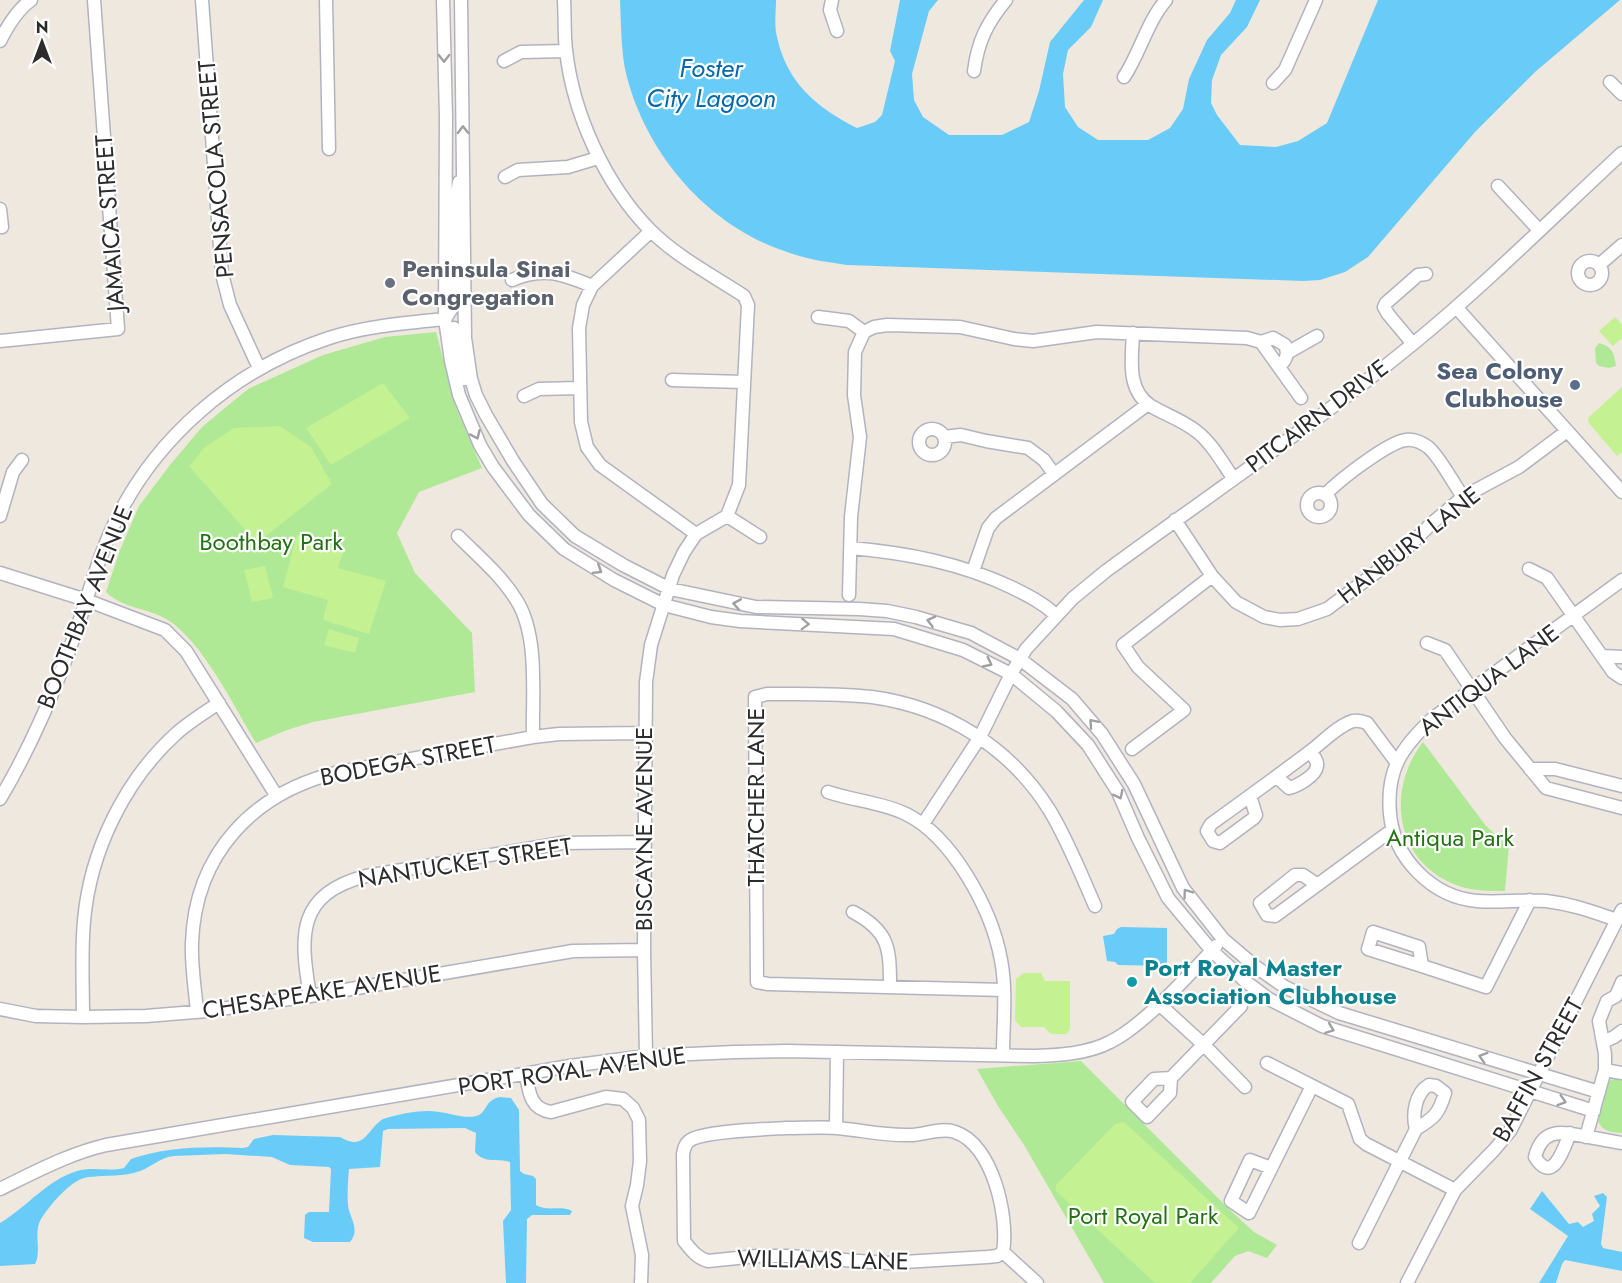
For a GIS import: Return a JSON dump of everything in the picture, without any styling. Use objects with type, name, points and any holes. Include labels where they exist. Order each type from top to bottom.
[{"type":"street","points":[[0,41],[7,27],[23,6],[31,0]]},
{"type":"street","name":"JAMAICA STREET","points":[[0,341],[118,329],[94,0]]},
{"type":"street","name":"PENSACOLA STREET","points":[[202,0],[222,274],[230,305],[259,368]]},
{"type":"street","points":[[326,0],[329,149]]},
{"type":"street","points":[[443,0],[446,117],[445,319],[451,361],[459,395],[480,445],[502,481],[529,515],[564,549],[614,580],[664,604],[711,617],[740,621],[894,629],[963,650],[1011,674],[1056,711],[1088,745],[1119,792],[1138,838],[1168,898],[1212,951],[1245,981],[1269,999],[1322,1026],[1593,1111]]},
{"type":"street","points":[[461,0],[465,338],[474,387],[488,418],[542,504],[575,536],[623,565],[670,589],[756,607],[887,611],[971,633],[1020,659],[1072,699],[1102,734],[1134,784],[1183,888],[1223,939],[1256,967],[1285,987],[1325,1008],[1599,1092]]},
{"type":"street","points":[[564,0],[566,51],[577,100],[598,158],[630,206],[651,231],[686,259],[744,296],[748,305],[739,485],[727,516],[696,534],[608,472],[592,456],[583,436],[579,388],[579,317],[592,286],[651,231]]},
{"type":"street","points":[[832,0],[830,10],[837,31]]},
{"type":"street","points":[[974,71],[977,49],[986,27],[1006,0]]},
{"type":"street","points":[[1124,77],[1166,0]]},
{"type":"street","points":[[1273,83],[1285,70],[1316,0]]},
{"type":"street","points":[[504,61],[520,52],[566,51]]},
{"type":"street","points":[[1610,82],[1622,94]]},
{"type":"street","name":"PITCAIRN DRIVE","points":[[923,824],[980,737],[1020,659],[1073,598],[1106,571],[1318,417],[1413,344],[1622,153]]},
{"type":"street","points":[[506,177],[518,170],[568,167],[598,158]]},
{"type":"street","points":[[445,319],[454,305],[455,204],[464,159]]},
{"type":"street","points":[[1498,186],[1539,230]]},
{"type":"street","points":[[0,208],[2,227]]},
{"type":"street","points":[[1599,265],[1622,245]]},
{"type":"street","points":[[512,280],[528,273],[553,273],[563,274],[592,286]]},
{"type":"street","points":[[1413,344],[1384,307],[1418,275],[1425,274]]},
{"type":"street","points":[[1456,306],[1622,492]]},
{"type":"street","points":[[818,317],[849,321],[864,332]]},
{"type":"street","points":[[445,319],[453,327],[456,336],[462,374],[474,408],[488,418]]},
{"type":"street","name":"BOOTHBAY AVENUE","points":[[0,799],[61,671],[112,529],[131,493],[157,455],[203,408],[259,368],[310,345],[347,333],[385,325],[445,319]]},
{"type":"street","points":[[849,595],[853,489],[860,437],[854,395],[855,351],[864,332],[874,327],[888,325],[960,327],[1033,341],[1097,332],[1232,337],[1261,342],[1269,338],[1278,339],[1285,345],[1287,353],[1284,362],[1279,367]]},
{"type":"street","points":[[1133,333],[1133,383],[1136,390],[1149,404],[1199,433],[1233,478]]},
{"type":"street","points":[[1287,353],[1317,336]]},
{"type":"street","points":[[1261,342],[1301,398]]},
{"type":"street","points":[[672,380],[743,382]]},
{"type":"street","points":[[524,396],[539,389],[579,388]]},
{"type":"street","points":[[973,571],[988,528],[996,518],[1149,404]]},
{"type":"street","name":"HANBURY LANE","points":[[1175,520],[1212,576],[1236,602],[1264,617],[1280,620],[1298,619],[1327,609],[1396,558],[1463,497],[1519,467],[1567,431]]},
{"type":"street","points":[[944,437],[962,435],[1028,448],[1044,460],[1054,474]]},
{"type":"street","points":[[1325,495],[1378,454],[1405,440],[1421,443],[1431,450],[1463,497]]},
{"type":"street","points":[[0,516],[13,472],[22,459]]},
{"type":"street","points":[[727,516],[760,537]]},
{"type":"street","name":"BISCAYNE AVENUE","points":[[646,1056],[645,682],[651,645],[674,574],[684,552],[696,534]]},
{"type":"street","points":[[458,536],[497,575],[517,600],[523,614],[531,648],[533,737]]},
{"type":"street","points":[[851,548],[905,554],[973,571],[1032,597],[1056,615]]},
{"type":"street","points":[[1529,569],[1546,578],[1613,672],[1622,678]]},
{"type":"street","points":[[0,573],[86,600],[165,630],[186,651],[276,795]]},
{"type":"street","points":[[1132,749],[1184,710],[1138,667],[1123,645],[1212,576]]},
{"type":"street","name":"ANTIQUA LANE","points":[[1619,915],[1530,900],[1477,901],[1461,898],[1441,890],[1420,874],[1407,860],[1392,830],[1390,791],[1397,763],[1414,735],[1433,718],[1622,580]]},
{"type":"street","points":[[1427,643],[1445,650],[1505,738],[1546,788],[1622,808]]},
{"type":"street","points":[[1603,656],[1622,657]]},
{"type":"street","name":"THATCHER LANE","points":[[1004,990],[757,982],[755,697],[767,694],[872,697],[910,705],[936,714],[980,737],[1012,764],[1035,789],[1058,826],[1095,906]]},
{"type":"street","points":[[83,1017],[84,921],[87,893],[101,846],[115,814],[156,755],[177,733],[219,703]]},
{"type":"street","points":[[1250,796],[1353,721],[1362,721],[1373,730],[1397,763]]},
{"type":"street","name":"BODEGA STREET","points":[[197,1011],[192,943],[199,897],[207,872],[234,831],[252,812],[276,795],[339,771],[533,737],[644,733]]},
{"type":"street","points":[[1277,777],[1288,788],[1296,786],[1315,772],[1317,763],[1310,752]]},
{"type":"street","points":[[1530,769],[1555,769],[1622,786]]},
{"type":"street","points":[[828,792],[891,808],[923,824],[955,856],[965,872],[995,938],[1001,959],[1004,990],[1003,1055]]},
{"type":"street","points":[[1316,884],[1392,830]]},
{"type":"street","name":"NANTUCKET STREET","points":[[310,996],[303,958],[306,923],[314,906],[325,895],[342,884],[366,876],[562,843],[644,842]]},
{"type":"street","points":[[1368,949],[1373,932],[1419,947],[1422,966],[1486,987],[1530,900]]},
{"type":"street","points":[[853,912],[872,922],[887,945],[890,960],[890,986]]},
{"type":"street","name":"BAFFIN STREET","points":[[1412,1282],[1455,1190],[1510,1131],[1619,915]]},
{"type":"street","name":"PORT ROYAL AVENUE","points":[[0,1190],[55,1161],[106,1145],[570,1066],[646,1056],[735,1052],[1057,1055],[1091,1049],[1110,1042],[1126,1032],[1159,1004],[1223,939]]},
{"type":"street","name":"CHESAPEAKE AVENUE","points":[[0,1008],[36,1016],[146,1016],[310,996],[573,951],[644,950]]},
{"type":"street","points":[[1586,1137],[1605,1070],[1599,1020],[1607,1001],[1619,999],[1622,982]]},
{"type":"street","points":[[1159,1004],[1245,1087]]},
{"type":"street","points":[[1171,1078],[1241,1006]]},
{"type":"street","points":[[1603,1042],[1622,1031]]},
{"type":"street","points":[[836,1128],[837,1052]]},
{"type":"street","points":[[1267,1063],[1348,1104],[1360,1139],[1455,1190]]},
{"type":"street","points":[[1605,1070],[1622,1073]]},
{"type":"street","points":[[526,1074],[530,1097],[533,1103],[544,1110],[551,1112],[606,1097],[623,1099],[633,1108],[639,1120],[640,1161],[632,1206],[642,1255],[641,1283]]},
{"type":"street","points":[[1271,1168],[1312,1086]]},
{"type":"street","name":"WILLIAMS LANE","points":[[786,1128],[836,1128],[909,1136],[950,1131],[966,1137],[983,1158],[998,1191],[1003,1212],[1005,1243],[1003,1252],[997,1256],[987,1257],[887,1263],[788,1256],[757,1256],[708,1261],[691,1251],[684,1241],[683,1154],[689,1141],[731,1132],[786,1128]]},
{"type":"street","points":[[1359,1243],[1416,1129]]},
{"type":"street","points":[[1570,1133],[1622,1143]]},
{"type":"street","points":[[1003,1252],[1037,1283]]},
{"type":"green space","points":[[1615,317],[1622,325],[1622,338],[1613,346],[1599,331]]},
{"type":"green space","name":"Boothbay Park","points":[[436,332],[456,408],[482,468],[419,492],[397,533],[415,573],[472,633],[475,692],[313,722],[256,743],[217,676],[181,630],[161,616],[120,602],[106,592],[120,550],[139,506],[202,427],[248,389],[323,355],[385,337]]},
{"type":"green space","points":[[1599,343],[1612,351],[1616,366],[1609,368],[1596,363],[1595,348]]},
{"type":"green space","points":[[383,383],[410,418],[331,465],[306,428]]},
{"type":"green space","points":[[1622,387],[1622,452],[1617,456],[1588,422],[1588,418]]},
{"type":"green space","points":[[280,426],[311,447],[332,484],[262,539],[253,539],[189,466],[205,447],[234,428]]},
{"type":"green space","points":[[297,535],[344,549],[338,568],[386,581],[369,634],[323,620],[328,600],[283,587]]},
{"type":"green space","points":[[265,566],[273,598],[252,602],[244,570]]},
{"type":"green space","points":[[329,629],[359,638],[355,653],[324,645]]},
{"type":"green space","name":"Antiqua Park","points":[[1423,742],[1486,826],[1509,846],[1505,891],[1465,888],[1438,876],[1421,861],[1409,844],[1403,824],[1401,803],[1404,782],[1411,761]]},
{"type":"green space","points":[[1024,973],[1041,973],[1045,981],[1070,981],[1070,1030],[1066,1034],[1051,1034],[1044,1027],[1021,1027],[1015,1020],[1016,979]]},
{"type":"green space","name":"Port Royal Park","points":[[1081,1061],[1230,1210],[1254,1232],[1277,1245],[1267,1258],[1248,1251],[1235,1256],[1211,1283],[1104,1283],[977,1069]]},
{"type":"green space","points":[[1622,1076],[1622,1133],[1611,1132],[1598,1121],[1608,1081]]},
{"type":"green space","points":[[1124,1122],[1239,1228],[1190,1283],[1155,1283],[1056,1191],[1056,1185],[1110,1129],[1115,1124]]},
{"type":"water","name":"Foster City Lagoon","points":[[620,0],[776,0],[777,37],[788,68],[796,81],[817,103],[857,128],[875,122],[882,115],[895,61],[890,51],[900,0],[938,0],[929,11],[912,74],[914,100],[923,117],[949,135],[1002,135],[1029,122],[1039,91],[1050,42],[1084,0],[1103,0],[1091,27],[1068,50],[1063,74],[1065,107],[1078,127],[1098,140],[1148,140],[1170,128],[1183,109],[1189,79],[1207,40],[1230,13],[1236,0],[1260,0],[1247,27],[1221,55],[1212,80],[1211,103],[1217,115],[1240,145],[1276,147],[1298,141],[1327,123],[1378,0],[1620,0],[1535,72],[1475,132],[1368,257],[1345,272],[1320,280],[1303,281],[847,265],[806,258],[762,242],[734,226],[708,207],[664,158],[647,130],[634,100],[625,69]]},
{"type":"water","points":[[1121,927],[1167,928],[1167,966],[1118,965],[1107,961],[1103,936],[1114,934]]},
{"type":"water","points":[[500,1097],[511,1098],[519,1110],[520,1171],[536,1179],[536,1205],[572,1211],[570,1215],[532,1215],[527,1219],[526,1283],[506,1283],[503,1221],[511,1210],[510,1162],[479,1156],[475,1152],[476,1133],[465,1128],[388,1129],[383,1131],[380,1167],[349,1169],[348,1205],[354,1228],[350,1242],[313,1242],[304,1238],[305,1215],[309,1212],[329,1212],[331,1169],[329,1167],[290,1165],[272,1157],[225,1154],[174,1156],[164,1158],[134,1173],[89,1177],[76,1182],[56,1200],[41,1219],[35,1264],[0,1266],[0,1223],[47,1187],[77,1171],[124,1168],[131,1159],[172,1150],[201,1147],[243,1148],[248,1147],[254,1139],[273,1135],[340,1137],[355,1142],[365,1137],[383,1119],[425,1111],[466,1117],[476,1116],[482,1113],[491,1101]]},
{"type":"water","points":[[1542,1191],[1569,1224],[1578,1222],[1583,1227],[1594,1221],[1592,1214],[1600,1206],[1594,1196],[1603,1193],[1607,1197],[1601,1244],[1603,1248],[1622,1252],[1622,1271],[1565,1260],[1556,1283],[1539,1283],[1568,1236],[1530,1209]]},
{"type":"place","name":"Peninsula Sinai Congregation","points":[[390,283]]},
{"type":"place","name":"Sea Colony Clubhouse","points":[[1575,385]]},
{"type":"place","name":"Port Royal Master Association Clubhouse","points":[[1132,982]]}]
